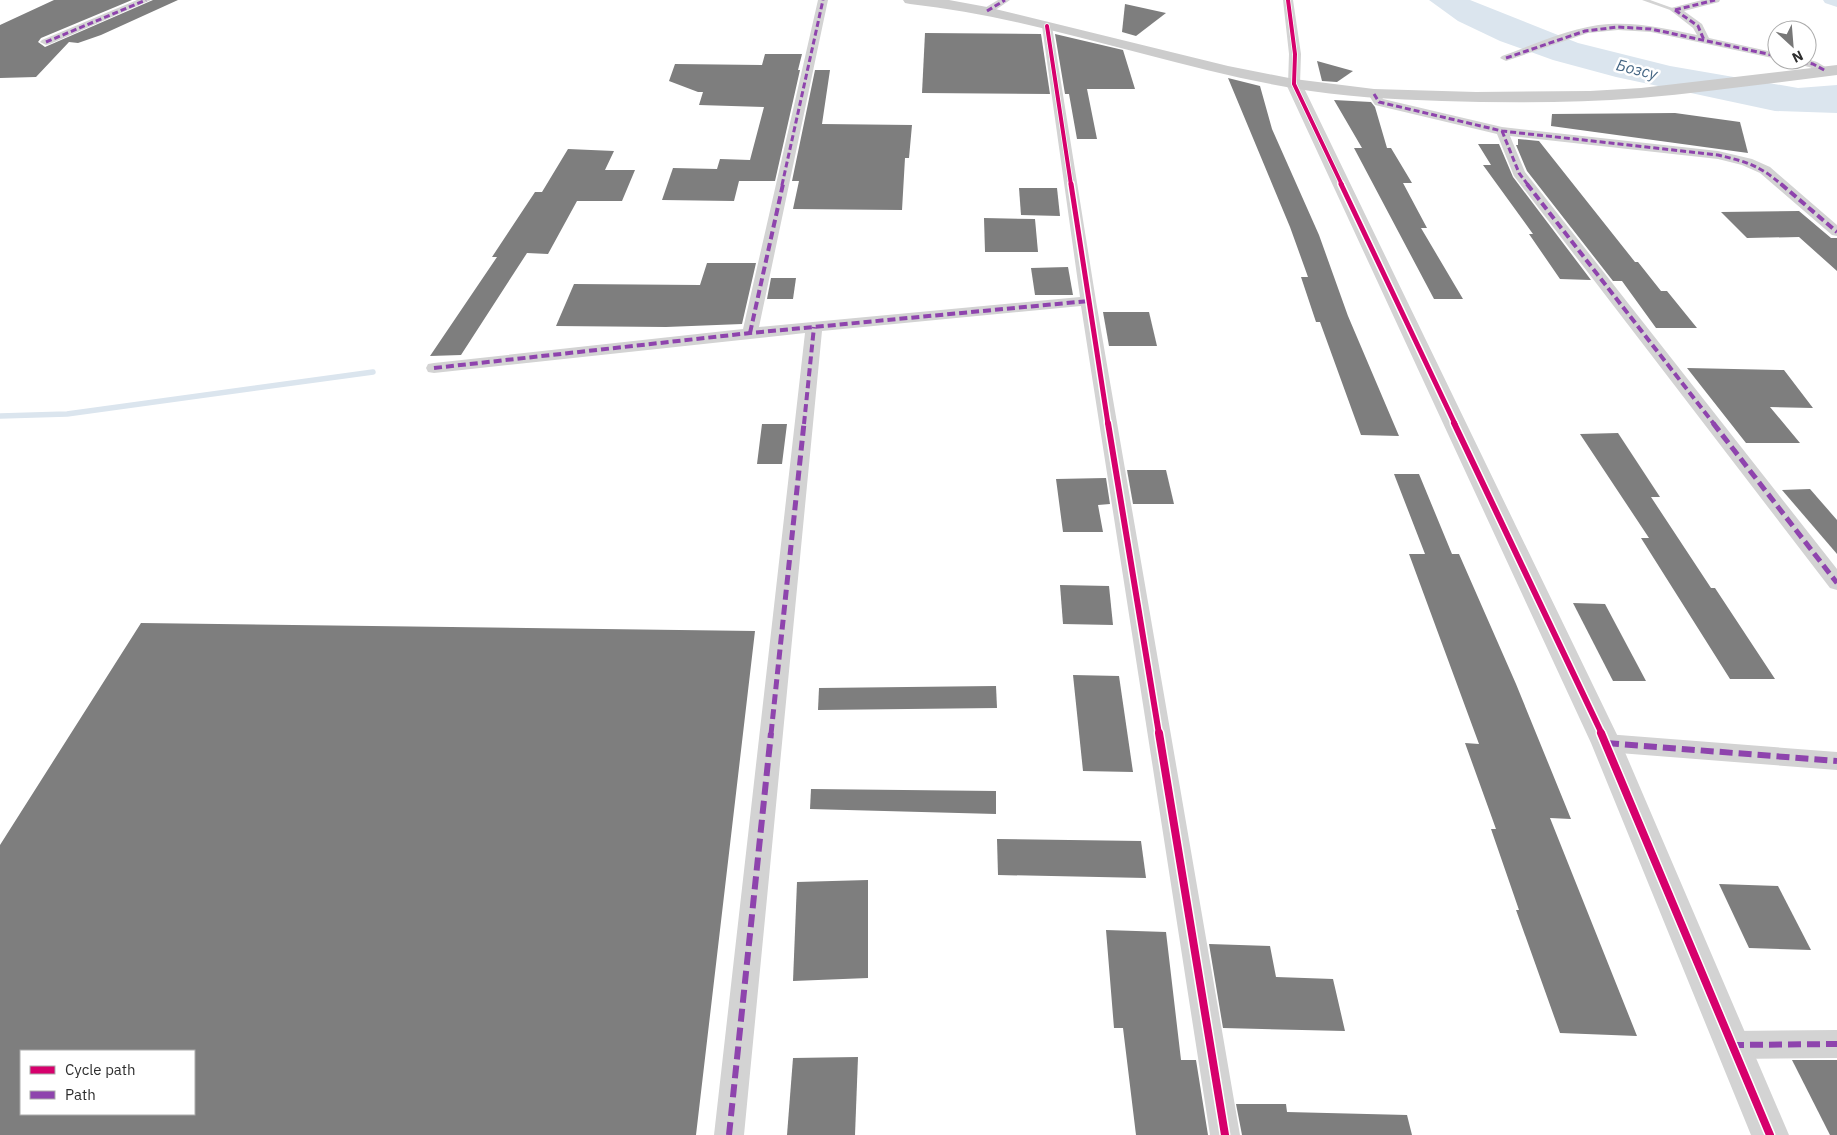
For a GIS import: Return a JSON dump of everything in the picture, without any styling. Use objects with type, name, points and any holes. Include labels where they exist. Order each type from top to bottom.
[{"type":"main road","points":[[910,0],[987,11],[1228,71],[1294,84],[1374,94],[1486,97],[1641,93],[1831,71]]},
{"type":"street","points":[[46,42],[146,0]]},
{"type":"street","points":[[750,332],[823,0]]},
{"type":"street","points":[[987,11],[1005,0]]},
{"type":"street","points":[[1288,0],[1295,54],[1294,84],[1606,743],[1770,1135]]},
{"type":"street","points":[[1675,10],[1715,0]]},
{"type":"street","points":[[1675,10],[1698,26],[1704,40]]},
{"type":"street","points":[[1048,26],[1088,301],[1225,1135]]},
{"type":"street","points":[[1506,58],[1597,28],[1631,26],[1767,54]]},
{"type":"street","points":[[1817,66],[1831,71]]},
{"type":"street","points":[[1374,94],[1379,102],[1502,131],[1718,155],[1747,162],[1771,175],[1837,232]]},
{"type":"street","points":[[1502,131],[1519,173],[1837,582]]},
{"type":"street","points":[[434,368],[750,332],[1088,301]]},
{"type":"street","points":[[729,1135],[814,327]]},
{"type":"street","points":[[1606,743],[1837,760]]},
{"type":"street","points":[[1731,1045],[1837,1044]]},
{"type":"lane","points":[[1645,0],[1675,10]]},
{"type":"water","name":"Бозсу","points":[[1429,0],[1470,0],[1578,43],[1670,66],[1798,88],[1837,85],[1837,113],[1775,111],[1616,77],[1553,60],[1500,41],[1458,21]]},
{"type":"building","points":[[54,0],[132,0],[41,38],[38,42],[45,47],[153,0],[178,0],[101,35],[78,43],[69,42],[36,77],[0,78],[0,25]]},
{"type":"building","points":[[1125,4],[1166,13],[1136,36],[1122,32]]},
{"type":"building","points":[[925,33],[1041,34],[1050,94],[922,93]]},
{"type":"building","points":[[1055,34],[1123,50],[1135,89],[1087,89],[1097,139],[1077,139],[1069,94],[1065,94]]},
{"type":"building","points":[[765,54],[802,54],[775,181],[739,181],[734,201],[662,200],[673,168],[717,169],[720,159],[750,160],[764,107],[699,105],[703,92],[698,92],[669,81],[675,64],[762,65]]},
{"type":"building","points":[[1317,61],[1353,71],[1337,82],[1322,81]]},
{"type":"building","points":[[815,70],[830,70],[822,124],[912,125],[909,158],[905,158],[902,210],[793,209],[799,181],[792,181]]},
{"type":"building","points":[[1228,78],[1260,86],[1272,129],[1319,235],[1348,316],[1399,436],[1361,435],[1320,322],[1316,322],[1301,277],[1308,277],[1290,227]]},
{"type":"building","points":[[1334,100],[1371,102],[1375,107],[1387,148],[1391,148],[1412,183],[1403,183],[1427,228],[1421,228],[1463,299],[1434,299],[1354,148],[1362,148]]},
{"type":"building","points":[[1675,113],[1740,122],[1748,153],[1551,126],[1552,114]]},
{"type":"building","points":[[1518,139],[1539,141],[1635,262],[1638,262],[1661,291],[1667,291],[1697,328],[1656,328],[1622,281],[1613,281],[1527,171],[1516,145],[1518,145]]},
{"type":"building","points":[[1478,144],[1499,144],[1513,177],[1591,280],[1560,279],[1529,234],[1533,234],[1483,165],[1491,165]]},
{"type":"building","points":[[568,149],[614,151],[605,170],[635,170],[622,201],[577,201],[548,254],[527,253],[461,355],[430,356],[497,257],[492,257],[535,192],[542,192]]},
{"type":"building","points":[[1019,188],[1057,188],[1060,216],[1021,215]]},
{"type":"building","points":[[1799,211],[1831,238],[1837,238],[1837,271],[1799,237],[1747,238],[1721,212]]},
{"type":"building","points":[[984,218],[1035,219],[1038,252],[985,252]]},
{"type":"building","points":[[707,263],[756,263],[742,324],[666,327],[556,326],[574,284],[700,285]]},
{"type":"building","points":[[1068,267],[1073,295],[1035,295],[1031,268]]},
{"type":"building","points":[[771,278],[796,278],[793,299],[767,299]]},
{"type":"building","points":[[1103,312],[1149,312],[1157,346],[1109,346]]},
{"type":"building","points":[[1687,368],[1784,370],[1813,408],[1770,407],[1800,443],[1746,443]]},
{"type":"building","points":[[762,424],[787,424],[782,464],[757,464]]},
{"type":"building","points":[[1618,433],[1660,497],[1651,497],[1711,588],[1715,588],[1775,679],[1730,679],[1641,538],[1649,538],[1580,434]]},
{"type":"building","points":[[1127,470],[1166,470],[1174,504],[1133,504]]},
{"type":"building","points":[[1394,474],[1419,474],[1452,554],[1459,554],[1516,684],[1571,819],[1550,818],[1637,1036],[1560,1033],[1516,910],[1519,910],[1491,829],[1496,829],[1465,743],[1479,744],[1409,554],[1425,554]]},
{"type":"building","points":[[1106,478],[1110,504],[1098,505],[1103,532],[1063,532],[1056,479]]},
{"type":"building","points":[[1810,489],[1837,520],[1837,554],[1782,490]]},
{"type":"building","points":[[1060,585],[1109,586],[1113,625],[1063,624]]},
{"type":"building","points":[[1573,603],[1605,604],[1646,681],[1613,681]]},
{"type":"building","points":[[141,623],[755,631],[696,1135],[0,1135],[0,845]]},
{"type":"building","points":[[1073,675],[1119,676],[1133,772],[1083,771]]},
{"type":"building","points":[[996,686],[997,708],[818,710],[819,688]]},
{"type":"building","points":[[811,789],[996,791],[996,814],[810,809]]},
{"type":"building","points":[[997,839],[1141,841],[1146,878],[998,875]]},
{"type":"building","points":[[868,880],[868,978],[793,981],[797,882]]},
{"type":"building","points":[[1719,884],[1778,886],[1811,950],[1749,948]]},
{"type":"building","points":[[1106,930],[1166,932],[1181,1060],[1196,1060],[1208,1135],[1136,1135],[1123,1028],[1114,1028]]},
{"type":"building","points":[[1209,944],[1270,946],[1276,977],[1333,979],[1345,1031],[1223,1028]]},
{"type":"building","points":[[858,1057],[855,1135],[787,1135],[793,1058]]},
{"type":"building","points":[[1792,1060],[1837,1060],[1837,1135],[1830,1135]]},
{"type":"building","points":[[1236,1104],[1286,1104],[1287,1112],[1407,1115],[1412,1135],[1242,1135]]},
{"type":"waterway","points":[[1830,0],[1837,3]]},
{"type":"waterway","points":[[0,416],[67,414],[373,372]]},
{"type":"marked path","points":[[46,42],[146,0]]},
{"type":"marked path","points":[[750,333],[823,0]]},
{"type":"marked path","points":[[987,11],[1005,0]]},
{"type":"marked path","points":[[1675,10],[1715,0]]},
{"type":"marked path","points":[[1675,10],[1698,26],[1704,40]]},
{"type":"marked path","points":[[1506,58],[1585,31],[1618,27],[1651,29],[1767,54]]},
{"type":"marked path","points":[[1817,66],[1826,71]]},
{"type":"marked path","points":[[1374,94],[1379,102],[1502,131],[1718,155],[1747,162],[1765,170],[1837,232]]},
{"type":"marked path","points":[[1502,131],[1519,173],[1837,583]]},
{"type":"marked path","points":[[434,368],[750,333],[1088,301]]},
{"type":"marked path","points":[[729,1135],[814,327]]},
{"type":"marked path","points":[[1606,743],[1837,761]]},
{"type":"marked path","points":[[1731,1045],[1837,1044]]},
{"type":"cycle path","points":[[1288,0],[1295,54],[1294,84],[1606,743],[1770,1135]]},
{"type":"cycle path","points":[[1047,26],[1088,301],[1225,1135]]}]
